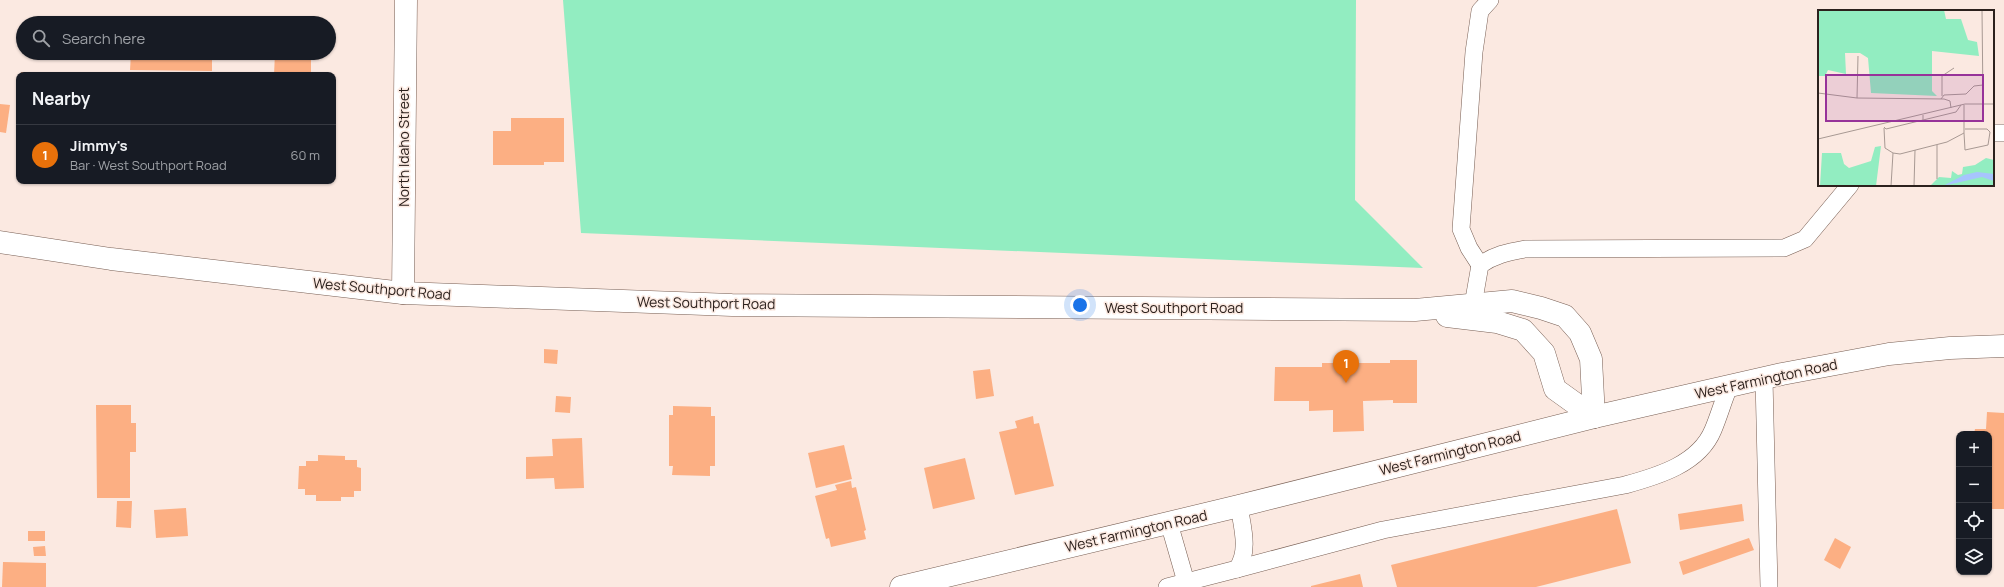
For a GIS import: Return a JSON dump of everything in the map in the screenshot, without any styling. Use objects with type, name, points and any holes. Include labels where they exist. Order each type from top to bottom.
[{"type":"main road","name":"North Idaho Street","points":[[403,293],[406,0]]},
{"type":"main road","name":"West Southport Road","points":[[0,242],[111,259],[403,293],[732,305],[1415,310],[1512,301],[1565,316],[1580,333],[1591,359],[1594,418]]},
{"type":"main road","name":"West Southport Road","points":[[1415,310],[1497,322],[1524,330],[1544,353],[1554,389],[1594,418]]},
{"type":"main road","name":"West Farmington Road","points":[[901,587],[1239,506],[1594,418],[1764,379],[1889,354],[1950,348],[2004,346]]},
{"type":"lane","points":[[1473,305],[1480,264],[1469,248],[1461,229],[1474,52],[1480,11],[1490,0]]},
{"type":"lane","points":[[1994,133],[2004,132]]},
{"type":"lane","points":[[1480,264],[1491,257],[1505,252],[1525,249],[1784,248],[1805,239],[1849,186]]},
{"type":"lane","points":[[1764,379],[1769,587]]},
{"type":"lane","points":[[1167,587],[1383,530],[1625,485],[1657,476],[1696,454],[1713,431],[1728,387]]},
{"type":"lane","points":[[1237,569],[1240,565],[1244,538],[1239,506]]},
{"type":"lane","points":[[1169,523],[1186,582]]},
{"type":"green space","points":[[563,0],[1356,0],[1355,200],[1423,268],[581,233]]},
{"type":"building","points":[[1817,30],[1818,30],[1818,57]]},
{"type":"building","points":[[131,60],[212,60],[212,71],[130,70]]},
{"type":"building","points":[[275,60],[311,60],[311,72],[274,72]]},
{"type":"building","points":[[0,104],[10,105],[6,133],[0,132]]},
{"type":"building","points":[[511,118],[564,118],[564,162],[544,162],[544,165],[493,165],[493,131],[511,131]]},
{"type":"building","points":[[544,349],[558,350],[557,364],[544,363]]},
{"type":"building","points":[[1390,360],[1417,360],[1417,403],[1393,403],[1393,400],[1363,401],[1364,431],[1333,432],[1333,410],[1309,411],[1309,401],[1274,401],[1275,367],[1322,367],[1322,363],[1390,363]]},
{"type":"building","points":[[990,369],[994,396],[976,399],[973,371]]},
{"type":"building","points":[[556,396],[571,397],[570,413],[555,412]]},
{"type":"building","points":[[96,405],[131,405],[131,423],[136,423],[136,452],[130,452],[130,498],[97,498]]},
{"type":"building","points":[[673,406],[711,407],[711,416],[715,416],[715,466],[710,466],[710,476],[672,475],[673,466],[669,466],[669,415],[673,415]]},
{"type":"building","points":[[1987,412],[2004,413],[2004,509],[1992,509],[1992,431],[1975,431],[1975,429],[1986,429]]},
{"type":"building","points":[[1033,416],[1034,424],[1039,423],[1054,486],[1015,495],[999,432],[1017,428],[1015,421]]},
{"type":"building","points":[[582,438],[584,488],[555,489],[554,478],[526,479],[526,457],[553,456],[552,439]]},
{"type":"building","points":[[844,445],[852,479],[816,488],[808,453]]},
{"type":"building","points":[[318,455],[345,456],[345,460],[357,460],[357,467],[361,468],[361,491],[354,491],[354,497],[341,497],[341,501],[316,501],[316,495],[305,495],[305,489],[298,489],[299,466],[306,466],[306,461],[318,461]]},
{"type":"building","points":[[965,458],[975,499],[933,509],[924,468]]},
{"type":"building","points":[[851,481],[852,488],[856,487],[866,530],[864,531],[866,539],[831,547],[829,538],[826,539],[815,496],[837,490],[835,485]]},
{"type":"building","points":[[117,501],[132,501],[131,528],[116,527]]},
{"type":"building","points":[[1742,504],[1744,521],[1680,530],[1678,514]]},
{"type":"building","points":[[186,508],[188,536],[156,538],[154,510]]},
{"type":"building","points":[[1617,509],[1631,563],[1536,587],[1397,587],[1391,565]]},
{"type":"building","points":[[28,531],[45,531],[45,541],[28,541]]},
{"type":"building","points":[[1749,538],[1754,550],[1683,575],[1679,562]]},
{"type":"building","points":[[1835,538],[1851,547],[1840,569],[1824,560]]},
{"type":"building","points":[[45,546],[46,556],[34,556],[33,547]]},
{"type":"building","points":[[3,562],[46,563],[46,587],[2,587]]},
{"type":"building","points":[[1360,574],[1363,587],[1311,587],[1311,586]]},
{"type":"place","name":"Jimmy's","points":[[1346,383]]}]
